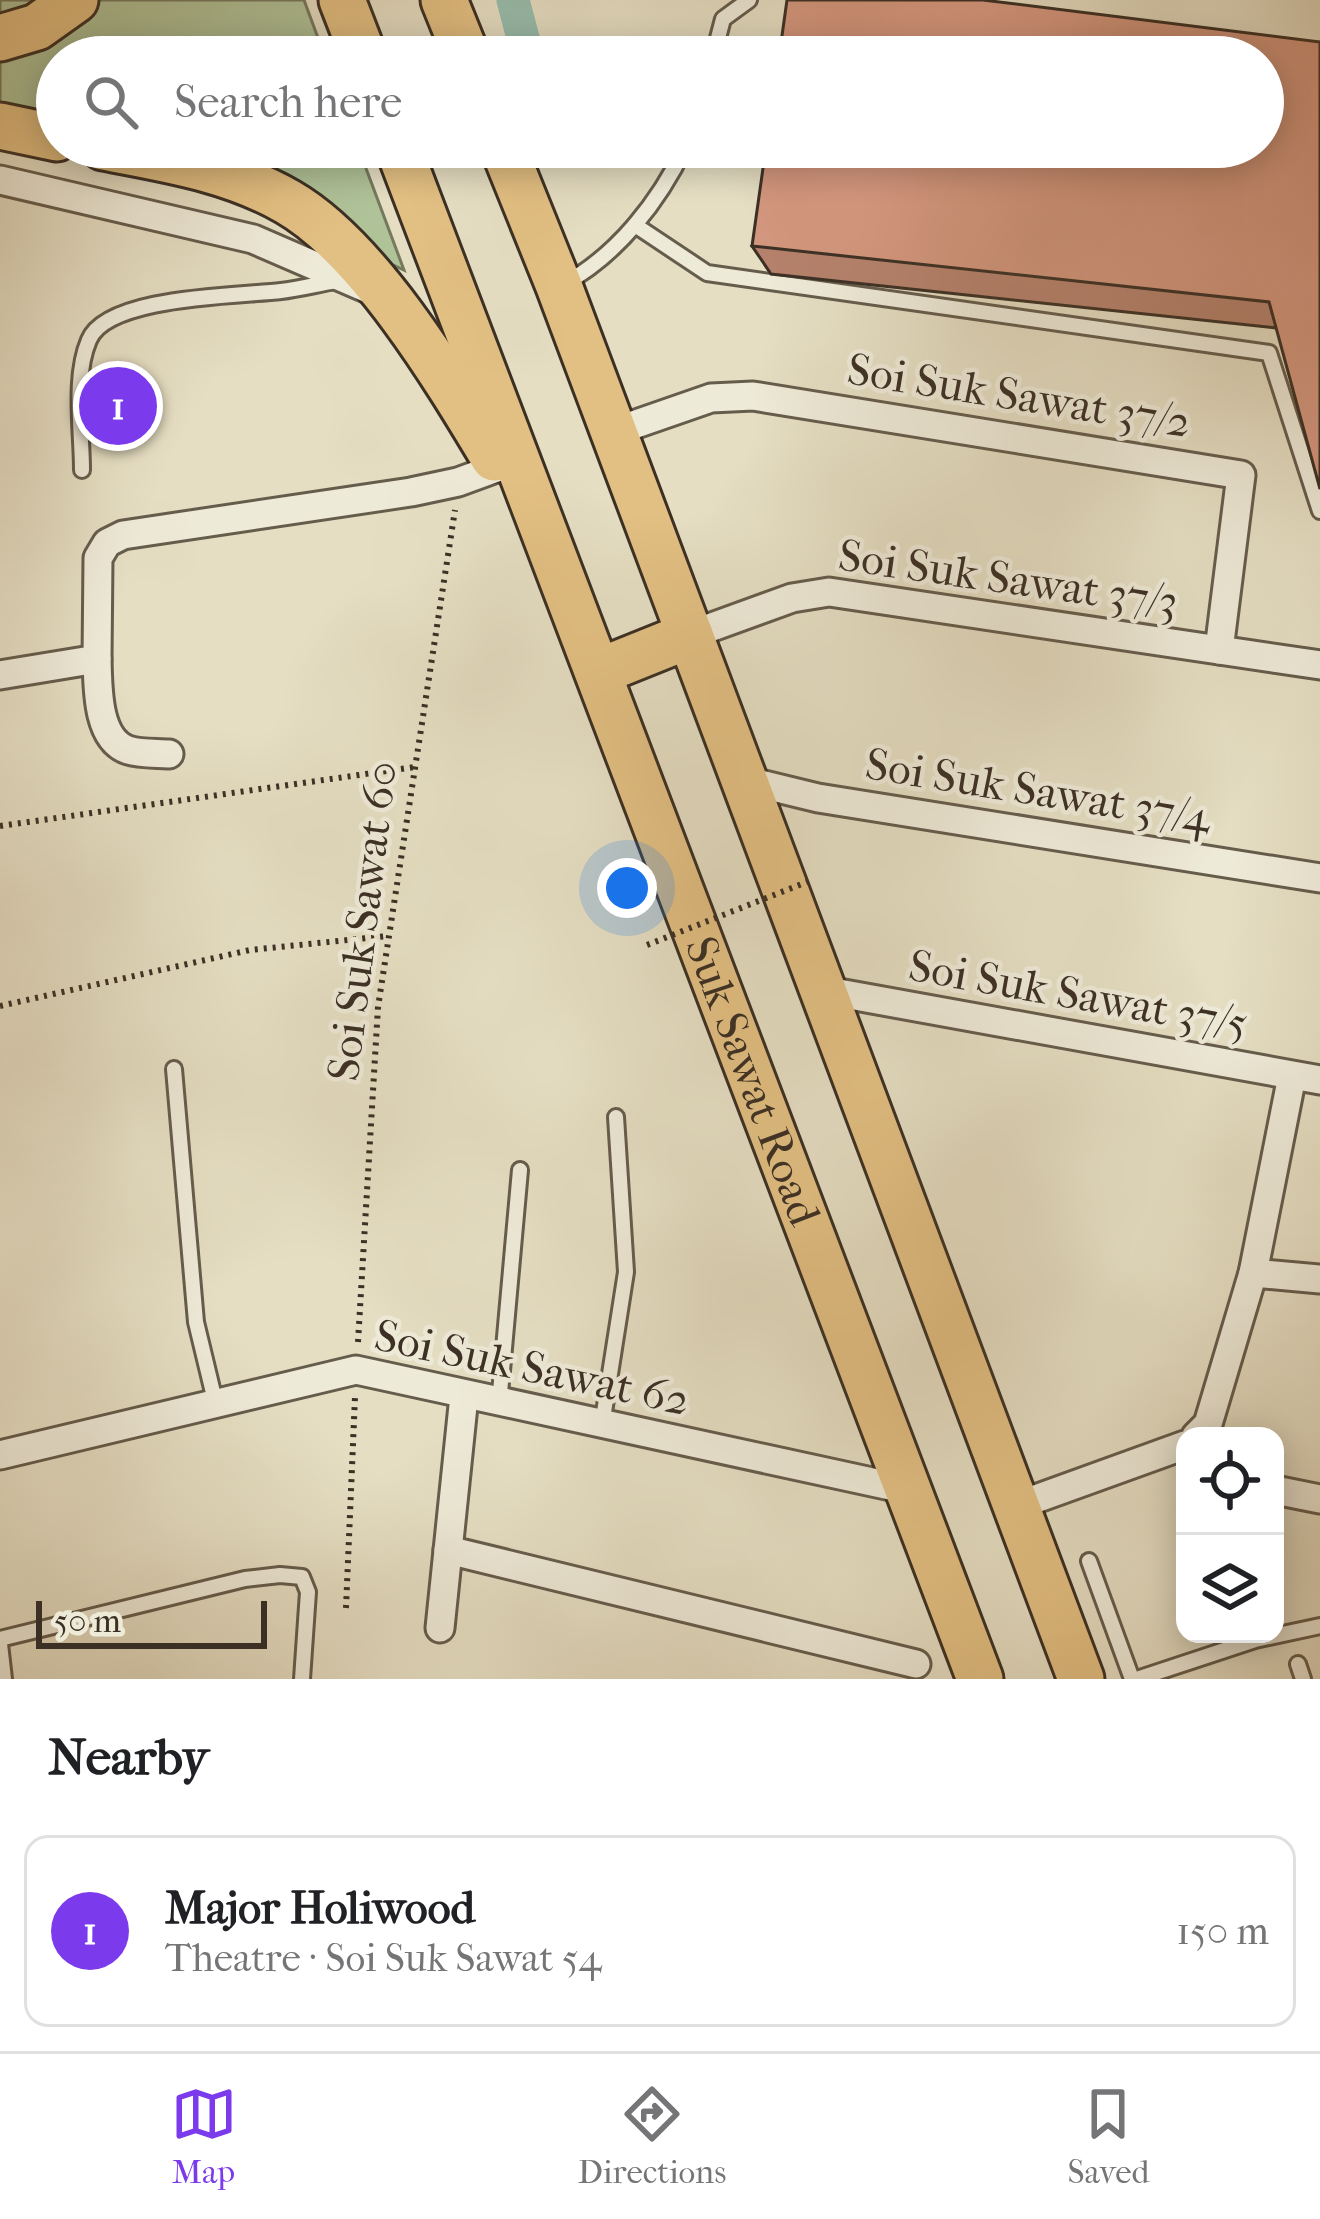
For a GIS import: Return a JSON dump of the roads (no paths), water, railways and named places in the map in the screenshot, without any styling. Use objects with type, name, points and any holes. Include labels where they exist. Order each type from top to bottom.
[{"type":"main road","points":[[0,38],[38,26],[76,0]]},
{"type":"main road","points":[[342,0],[356,36]]},
{"type":"main road","points":[[444,0],[459,36]]},
{"type":"main road","points":[[0,126],[36,134]]},
{"type":"main road","points":[[206,168],[290,202],[337,239],[366,288],[462,405],[478,474],[548,538]]},
{"type":"main road","name":"Suk Sawat Road","points":[[406,168],[980,1679]]},
{"type":"main road","points":[[512,168],[560,286],[1081,1679]]},
{"type":"main road","points":[[598,672],[690,635]]},
{"type":"street","points":[[0,180],[253,239],[366,288]]},
{"type":"street","name":"Soi Suk Sawat 37/2","points":[[614,432],[711,398],[753,396],[1241,475],[1219,650]]},
{"type":"street","points":[[169,754],[119,745],[99,706],[98,558],[106,543],[123,535],[478,474]]},
{"type":"street","name":"Soi Suk Sawat 37/3","points":[[690,635],[792,598],[829,592],[1320,665]]},
{"type":"street","points":[[0,675],[97,658]]},
{"type":"street","name":"Soi Suk Sawat 37/4","points":[[744,780],[818,798],[1320,878]]},
{"type":"street","name":"Soi Suk Sawat 37/5","points":[[822,990],[1306,1078]]},
{"type":"street","points":[[1205,1427],[1306,1078]]},
{"type":"street","points":[[1253,1273],[1320,1280]]},
{"type":"street","name":"Soi Suk Sawat 62","points":[[0,1455],[356,1370],[909,1490]]},
{"type":"street","points":[[440,1628],[464,1396]]},
{"type":"street","points":[[1016,1506],[1176,1448]]},
{"type":"street","points":[[1284,1492],[1320,1499]]},
{"type":"street","points":[[448,1550],[916,1664]]},
{"type":"lane","points":[[719,36],[723,19],[749,0]]},
{"type":"lane","points":[[560,286],[610,253],[671,168]]},
{"type":"lane","points":[[634,225],[706,273],[1269,352],[1320,511]]},
{"type":"lane","points":[[82,470],[82,365],[89,337],[101,324],[174,301],[366,288]]},
{"type":"lane","points":[[174,1069],[196,1322],[216,1405]]},
{"type":"lane","points":[[602,1425],[626,1272],[616,1117]]},
{"type":"lane","points":[[499,1404],[520,1170]]},
{"type":"lane","points":[[1089,1561],[1135,1679],[1255,1640],[1320,1626]]},
{"type":"lane","points":[[4,1679],[0,1641],[245,1579],[302,1577],[308,1592],[302,1679]]},
{"type":"waterway","points":[[513,0],[522,36]]},
{"type":"place","name":"Major Holiwood","points":[[118,406]]}]
